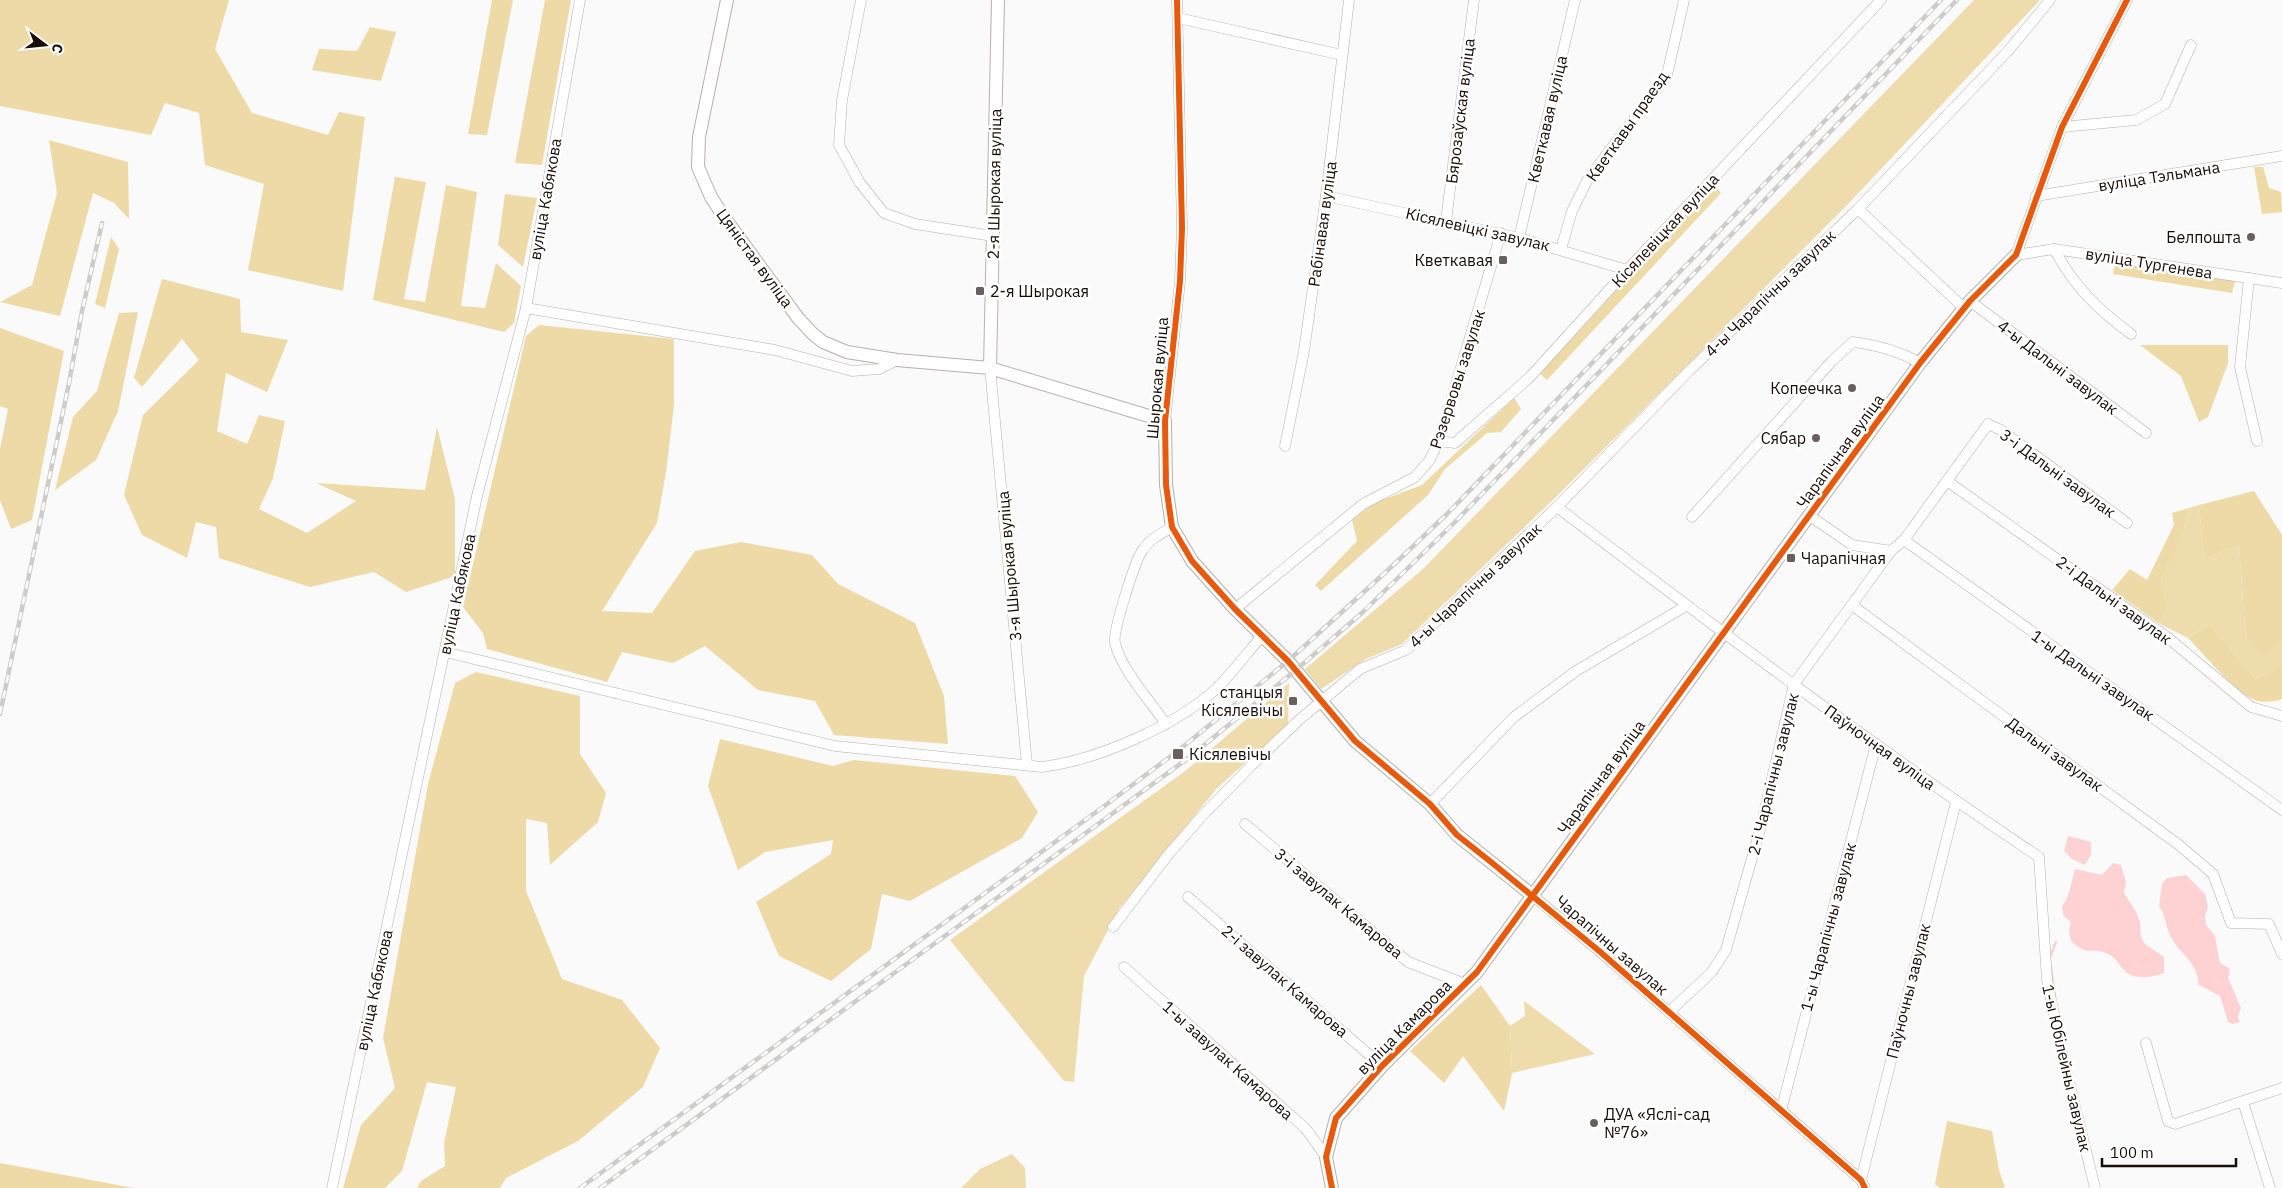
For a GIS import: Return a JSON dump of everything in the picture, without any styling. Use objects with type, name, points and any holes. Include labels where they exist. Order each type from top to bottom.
[{"type":"street","name":"вуліца Кабякова","points":[[332,1188],[477,496],[526,308],[580,0]]},
{"type":"street","name":"Цяністая вуліца","points":[[727,0],[699,137],[698,157],[700,175],[726,220],[798,318],[813,334],[823,342],[847,352],[897,360],[990,368],[1165,421]]},
{"type":"street","points":[[861,0],[842,100],[840,145],[856,175],[884,213],[915,224],[993,236]]},
{"type":"street","name":"2-я Шырокая вуліца","points":[[990,368],[998,0]]},
{"type":"street","name":"Шырокая вуліца","points":[[1177,0],[1182,228],[1180,281],[1165,421],[1166,485],[1172,527],[1192,561],[1235,608],[1292,665],[1320,702]]},
{"type":"street","name":"Рабінавая вуліца","points":[[1285,446],[1304,350],[1326,196],[1349,0]]},
{"type":"street","name":"Бярозаўская вуліца","points":[[1446,221],[1474,0]]},
{"type":"street","name":"Кветкавая вуліца","points":[[1519,238],[1575,0]]},
{"type":"street","name":"Кветкавы праезд","points":[[1561,249],[1572,211],[1588,179],[1667,75],[1684,0]]},
{"type":"street","name":"Кісялевіцкая вуліца","points":[[1439,441],[1455,443],[1530,377],[1627,270],[1881,0]]},
{"type":"street","name":"4-ы Чарапічны завулак","points":[[1113,927],[1168,854],[1258,759],[1320,702],[1360,669],[1406,650],[1557,507],[1690,370],[1858,209],[2008,52],[2050,0]]},
{"type":"street","name":"Чарапічная вуліца","points":[[1532,895],[1920,363],[1967,305],[2016,255],[2062,127],[2127,0]]},
{"type":"street","points":[[1178,18],[1342,55]]},
{"type":"street","points":[[2062,127],[2136,120],[2165,104],[2191,45]]},
{"type":"street","name":"вуліца Тэльмана","points":[[2036,196],[2282,156]]},
{"type":"street","name":"Кісялевіцкі завулак","points":[[1326,196],[1519,238],[1627,270]]},
{"type":"street","points":[[1858,209],[1967,305]]},
{"type":"street","name":"Рэзервовы завулак","points":[[1235,608],[1364,504],[1415,477],[1429,461],[1439,441],[1501,234]]},
{"type":"street","points":[[2054,249],[2068,275],[2103,313],[2131,334]]},
{"type":"street","name":"вуліца Тургенева","points":[[2016,255],[2054,249],[2282,283]]},
{"type":"street","points":[[2249,278],[2240,367],[2257,441]]},
{"type":"street","name":"4-ы Дальні завулак","points":[[1967,305],[2146,433]]},
{"type":"street","points":[[526,308],[775,350],[852,371],[879,369],[897,360]]},
{"type":"street","points":[[1692,517],[1832,361],[1853,342],[1886,348],[1920,363]]},
{"type":"street","name":"3-я Шырокая вуліца","points":[[990,368],[1027,765]]},
{"type":"street","name":"2-і Чарапічны завулак","points":[[1669,1012],[1711,973],[1726,950],[1761,826],[1794,684],[1853,606],[1891,551],[1904,540],[1988,424]]},
{"type":"street","name":"3-і Дальні завулак","points":[[1988,424],[2002,430],[2127,523]]},
{"type":"street","name":"2-і Дальні завулак","points":[[1947,481],[2167,637],[2251,707],[2282,716]]},
{"type":"street","points":[[1557,507],[1723,633]]},
{"type":"street","points":[[1810,516],[1852,545],[1891,551]]},
{"type":"street","points":[[1166,724],[1119,655],[1114,641],[1129,582],[1141,551],[1152,539],[1172,527]]},
{"type":"street","name":"1-ы Дальні завулак","points":[[1904,540],[2282,810]]},
{"type":"street","points":[[1430,804],[1514,717],[1576,671],[1686,606]]},
{"type":"street","name":"Дальні завулак","points":[[1853,606],[2179,845],[2213,874],[2231,923],[2269,924],[2282,954]]},
{"type":"street","name":"Паўночная вуліца","points":[[1723,633],[1956,802],[2039,857]]},
{"type":"street","points":[[445,652],[835,746],[1042,767],[1062,765],[1096,754],[1166,724],[1216,688],[1262,636]]},
{"type":"street","name":"Чарапічны завулак","points":[[1320,702],[1355,741],[1430,804],[1457,836],[1532,895],[1669,1012],[1863,1184]]},
{"type":"street","name":"1-ы Чарапічны завулак","points":[[1781,1111],[1876,744]]},
{"type":"street","name":"Паўночны завулак","points":[[1863,1184],[1956,802]]},
{"type":"street","name":"3-і завулак Камарова","points":[[1245,824],[1408,962],[1465,984]]},
{"type":"street","name":"1-ы Юбілейны завулак","points":[[2039,857],[2047,980],[2060,1044],[2095,1188]]},
{"type":"street","name":"вуліца Камарова","points":[[1332,1188],[1326,1157],[1336,1118],[1382,1066],[1465,984],[1532,895]]},
{"type":"street","name":"2-і завулак Камарова","points":[[1188,897],[1382,1066]]},
{"type":"street","name":"1-ы завулак Камарова","points":[[1124,968],[1306,1129],[1326,1157]]},
{"type":"street","points":[[2146,1042],[2168,1121],[2175,1124],[2282,1088]]},
{"type":"street","points":[[2243,1102],[2270,1188]]},
{"type":"shaded area","points":[[0,0],[229,0],[215,49],[252,113],[328,135],[339,112],[365,117],[343,291],[248,270],[264,184],[205,165],[199,113],[165,103],[151,135],[0,106]]},
{"type":"shaded area","points":[[492,0],[513,0],[487,135],[468,134]]},
{"type":"shaded area","points":[[545,0],[571,0],[542,165],[515,163]]},
{"type":"shaded area","points":[[1974,0],[2040,0],[1850,202],[1555,498],[1402,644],[1366,659],[1321,689],[1305,669],[1423,569]]},
{"type":"shaded area","points":[[370,27],[396,32],[381,81],[312,70],[319,49],[357,51]]},
{"type":"shaded area","points":[[49,140],[128,162],[129,219],[114,203],[93,193],[60,316],[0,302],[32,285],[57,193]]},
{"type":"shaded area","points":[[2254,167],[2263,167],[2269,188],[2281,192],[2282,212],[2262,214]]},
{"type":"shaded area","points":[[395,177],[426,182],[404,299],[425,302],[446,185],[477,192],[461,306],[485,308],[496,263],[521,286],[514,323],[504,332],[373,300]]},
{"type":"shaded area","points":[[1713,184],[1721,193],[1547,380],[1540,374]]},
{"type":"shaded area","points":[[505,194],[537,198],[523,267],[498,245]]},
{"type":"shaded area","points":[[111,237],[119,249],[105,308],[95,304]]},
{"type":"shaded area","points":[[2115,263],[2235,281],[2232,293],[2113,274]]},
{"type":"shaded area","points":[[162,279],[240,299],[241,332],[288,340],[267,392],[226,373],[217,431],[247,444],[259,415],[285,421],[273,478],[259,509],[307,533],[356,501],[316,483],[425,490],[437,427],[455,499],[455,576],[406,592],[374,572],[310,587],[219,558],[216,527],[196,522],[187,558],[142,535],[124,495],[143,415],[199,360],[182,339],[142,387],[134,378]]},
{"type":"shaded area","points":[[138,312],[118,411],[96,460],[55,490],[73,417],[97,391],[119,313]]},
{"type":"shaded area","points":[[539,325],[674,339],[674,405],[666,472],[657,523],[602,611],[652,613],[695,551],[741,542],[812,555],[838,584],[915,623],[944,696],[948,744],[834,735],[815,701],[758,690],[705,646],[673,663],[622,652],[607,682],[487,649],[483,633],[463,607],[526,336]]},
{"type":"shaded area","points":[[0,328],[64,351],[32,520],[11,529],[0,500],[0,449],[8,409],[0,406]]},
{"type":"shaded area","points":[[2140,345],[2228,345],[2228,363],[2208,417],[2199,422],[2181,376]]},
{"type":"shaded area","points":[[1514,398],[1521,409],[1501,432],[1487,433],[1445,469],[1428,495],[1321,591],[1315,585],[1357,541],[1352,520],[1374,503],[1422,485]]},
{"type":"shaded area","points":[[2254,491],[2282,535],[2282,644],[2263,653],[2246,642],[2239,545],[2204,559],[2199,505]]},
{"type":"shaded area","points":[[2199,505],[2204,559],[2239,545],[2246,642],[2263,652],[2282,644],[2282,664],[2256,679],[2210,624],[2188,638],[2160,624],[2167,607],[2161,579],[2182,538],[2189,508]]},
{"type":"shaded area","points":[[2189,508],[2182,538],[2161,579],[2167,607],[2160,624],[2112,590],[2130,569],[2147,580],[2174,525],[2172,513]]},
{"type":"shaded area","points":[[2210,624],[2256,679],[2282,664],[2282,699],[2261,702],[2247,696],[2220,672],[2188,638]]},
{"type":"shaded area","points":[[476,672],[580,696],[580,754],[606,793],[598,822],[550,865],[547,823],[526,819],[526,891],[562,979],[622,1000],[660,1048],[643,1087],[578,1141],[506,1178],[500,1188],[417,1188],[421,1181],[445,1166],[444,1143],[456,1087],[427,1082],[402,1171],[385,1188],[343,1188],[361,1125],[395,1088],[383,1038],[428,784],[455,683]]},
{"type":"shaded area","points":[[1289,683],[1288,725],[1217,788],[1119,909],[1084,976],[1074,1082],[1064,1081],[950,940],[1184,772]]},
{"type":"shaded area","points":[[720,739],[833,766],[854,760],[1015,776],[1038,812],[1022,838],[910,901],[882,894],[871,949],[831,981],[779,956],[756,902],[831,854],[833,840],[765,852],[738,870],[708,786]]},
{"type":"shaded area","points":[[2068,836],[2091,842],[2091,854],[2085,865],[2072,859],[2064,851]]},
{"type":"shaded area","points":[[2113,863],[2121,865],[2126,882],[2124,893],[2140,922],[2141,937],[2145,944],[2164,957],[2164,973],[2150,977],[2130,975],[2110,955],[2100,951],[2081,949],[2071,941],[2069,930],[2071,922],[2063,915],[2062,906],[2069,894],[2075,869],[2102,875]]},
{"type":"shaded area","points":[[2186,875],[2205,894],[2208,907],[2205,916],[2206,925],[2215,936],[2220,963],[2230,969],[2228,978],[2241,1008],[2238,1017],[2240,1022],[2233,1024],[2228,1022],[2220,996],[2199,985],[2191,963],[2174,942],[2168,931],[2159,906],[2162,884],[2167,878]]},
{"type":"shaded area","points":[[1481,985],[1510,1026],[1512,1073],[1504,1111],[1463,1056],[1444,1083],[1410,1051]]},
{"type":"shaded area","points":[[1524,1001],[1595,1054],[1512,1073],[1510,1026],[1525,1016]]},
{"type":"shaded area","points":[[1947,1121],[1992,1131],[1999,1170],[2005,1188],[1940,1188],[1935,1184]]},
{"type":"shaded area","points":[[1012,1154],[1025,1168],[1026,1188],[961,1188],[980,1169]]},
{"type":"shaded area","points":[[0,1163],[134,1188],[0,1188]]},
{"type":"waterway","points":[[2050,957],[2056,942]]},
{"type":"waterway","points":[[2051,968],[2055,997]]},
{"type":"railway","points":[[580,1188],[1103,807],[1179,750],[1288,661],[1446,515],[1941,0]]},
{"type":"railway","points":[[600,1188],[1187,759],[1296,670],[1363,612],[1454,523],[1957,0]]},
{"type":"railway","points":[[0,714],[69,383],[82,311],[102,223]]},
{"type":"cycle path","points":[[1177,0],[1182,228],[1180,281],[1165,421],[1166,485],[1172,527],[1192,561],[1235,609],[1288,661],[1355,741],[1430,804],[1457,835],[1598,950],[1861,1180],[1865,1188]]},
{"type":"cycle path","points":[[1332,1188],[1326,1157],[1336,1118],[1382,1066],[1477,972],[1920,363],[1970,301],[2016,255],[2062,127],[2127,0]]},
{"type":"place","name":"Белпошта","points":[[2251,237]]},
{"type":"place","name":"Кветкавая","points":[[1503,260]]},
{"type":"place","name":"2-я Шырокая","points":[[980,291]]},
{"type":"place","name":"Копеечка","points":[[1852,388]]},
{"type":"place","name":"Сябар","points":[[1816,438]]},
{"type":"place","name":"Чарапічная","points":[[1791,558]]},
{"type":"place","name":"станцыя Кісялевічы","points":[[1293,701]]},
{"type":"place","name":"Кісялевічы","points":[[1178,754]]},
{"type":"place","name":"ДУА «Яслі-сад №76»","points":[[1594,1123]]}]
